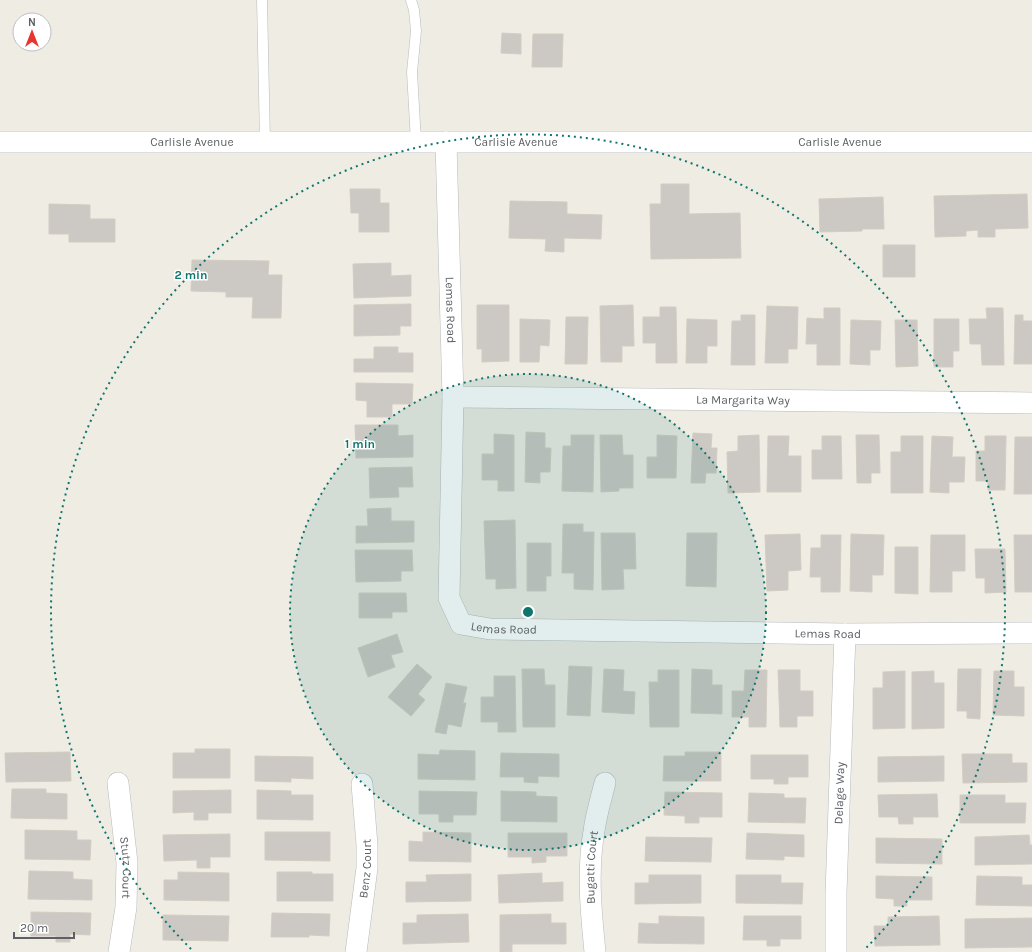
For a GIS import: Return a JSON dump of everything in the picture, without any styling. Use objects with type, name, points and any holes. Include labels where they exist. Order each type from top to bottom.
[{"type":"street","name":"Carlisle Avenue","points":[[0,142],[1032,142]]},
{"type":"street","name":"Lemas Road","points":[[446,142],[454,397],[449,598],[461,624],[490,629],[844,634],[1032,633]]},
{"type":"street","name":"La Margarita Way","points":[[454,397],[1032,403]]},
{"type":"street","name":"Delage Way","points":[[836,952],[836,893],[844,634]]},
{"type":"street","name":"Bugatti Court","points":[[595,952],[590,879],[591,855],[594,831],[604,783]]},
{"type":"street","name":"Stutz Court","points":[[118,784],[127,862],[126,907],[119,952]]},
{"type":"street","name":"Benz Court","points":[[356,952],[367,868],[367,845],[362,784]]},
{"type":"lane","points":[[262,0],[265,142]]},
{"type":"lane","points":[[411,0],[414,10],[416,31],[412,72],[416,142]]},
{"type":"building","points":[[502,33],[521,34],[521,54],[501,53]]},
{"type":"building","points":[[533,34],[563,34],[562,67],[532,67]]},
{"type":"building","points":[[661,184],[689,184],[689,214],[740,213],[741,258],[651,259],[650,204],[661,204]]},
{"type":"building","points":[[350,189],[380,189],[380,203],[389,203],[389,232],[359,232],[359,213],[351,213]]},
{"type":"building","points":[[1027,194],[1028,228],[995,229],[995,237],[978,237],[978,230],[966,231],[966,236],[935,237],[934,196]]},
{"type":"building","points":[[883,197],[884,229],[820,232],[819,199]]},
{"type":"building","points":[[510,201],[567,202],[567,214],[602,215],[601,239],[564,238],[564,252],[545,251],[546,239],[509,238]]},
{"type":"building","points":[[49,204],[90,205],[90,219],[115,219],[115,242],[69,242],[69,234],[49,234]]},
{"type":"building","points":[[883,245],[915,245],[915,277],[883,277]]},
{"type":"building","points":[[192,260],[269,261],[268,275],[282,275],[281,318],[252,318],[253,297],[226,297],[226,292],[191,291]]},
{"type":"building","points":[[391,263],[391,276],[411,275],[411,296],[354,298],[353,264]]},
{"type":"building","points":[[411,304],[411,326],[400,326],[400,335],[354,336],[354,305]]},
{"type":"building","points":[[477,305],[509,305],[509,361],[482,362],[482,349],[477,349]]},
{"type":"building","points":[[633,305],[634,346],[622,346],[622,362],[601,362],[600,306]]},
{"type":"building","points":[[767,306],[798,307],[797,349],[788,349],[788,363],[765,363]]},
{"type":"building","points":[[660,307],[676,307],[677,363],[656,363],[656,343],[643,343],[643,317],[660,317]]},
{"type":"building","points":[[824,308],[840,308],[840,365],[817,365],[817,344],[806,344],[807,318],[824,319]]},
{"type":"building","points":[[986,308],[1003,308],[1004,365],[982,365],[981,344],[970,344],[969,319],[987,319]]},
{"type":"building","points":[[741,315],[755,315],[755,365],[731,365],[732,321],[741,321]]},
{"type":"building","points":[[1015,315],[1023,315],[1023,321],[1032,321],[1032,364],[1014,364]]},
{"type":"building","points":[[566,317],[588,317],[587,364],[565,364]]},
{"type":"building","points":[[520,319],[550,320],[549,346],[540,345],[539,362],[520,362]]},
{"type":"building","points":[[687,319],[717,320],[717,346],[707,346],[707,363],[686,363]]},
{"type":"building","points":[[934,319],[959,319],[959,351],[953,351],[953,367],[934,367]]},
{"type":"building","points":[[851,320],[881,321],[880,350],[870,350],[870,365],[850,364]]},
{"type":"building","points":[[895,320],[917,320],[918,366],[896,367]]},
{"type":"building","points":[[374,347],[398,347],[398,353],[413,353],[413,372],[354,372],[354,359],[374,359]]},
{"type":"building","points":[[356,383],[413,384],[412,404],[392,404],[392,417],[367,417],[367,401],[356,400]]},
{"type":"building","points":[[355,425],[398,425],[398,436],[413,435],[413,457],[356,458]]},
{"type":"building","points":[[526,432],[545,433],[545,448],[551,448],[550,472],[540,472],[540,483],[525,482]]},
{"type":"building","points":[[693,433],[712,434],[711,448],[717,448],[716,473],[706,473],[705,483],[691,483]]},
{"type":"building","points":[[494,434],[514,435],[514,491],[498,491],[498,480],[482,480],[482,454],[494,454]]},
{"type":"building","points":[[571,435],[594,435],[593,492],[562,491],[563,446],[571,446]]},
{"type":"building","points":[[600,435],[622,435],[623,455],[633,455],[633,488],[619,488],[619,491],[601,492]]},
{"type":"building","points":[[657,435],[677,436],[676,478],[647,478],[647,457],[657,457]]},
{"type":"building","points":[[759,435],[760,492],[728,493],[727,452],[738,451],[738,436]]},
{"type":"building","points":[[856,435],[879,435],[880,473],[871,473],[871,483],[857,483]]},
{"type":"building","points":[[768,436],[789,436],[788,456],[801,456],[801,492],[767,492]]},
{"type":"building","points":[[822,436],[841,436],[842,479],[812,479],[812,450],[822,450]]},
{"type":"building","points":[[901,436],[923,436],[923,493],[891,493],[891,452],[901,452]]},
{"type":"building","points":[[932,436],[953,437],[952,457],[965,457],[964,482],[949,482],[949,493],[930,492]]},
{"type":"building","points":[[985,436],[1006,436],[1005,490],[988,490],[988,481],[976,481],[976,451],[985,451]]},
{"type":"building","points":[[1015,437],[1032,437],[1032,494],[1014,494]]},
{"type":"building","points":[[412,467],[413,487],[398,487],[399,497],[370,498],[369,468]]},
{"type":"building","points":[[391,508],[391,521],[414,521],[414,542],[356,543],[356,526],[368,526],[367,509]]},
{"type":"building","points":[[515,520],[516,588],[496,589],[496,579],[486,579],[484,521]]},
{"type":"building","points":[[563,524],[583,524],[583,532],[594,532],[593,590],[574,589],[574,573],[562,573]]},
{"type":"building","points":[[601,533],[635,533],[636,569],[623,569],[624,589],[602,590]]},
{"type":"building","points":[[687,533],[717,533],[716,587],[686,586]]},
{"type":"building","points":[[800,534],[801,570],[788,571],[788,590],[767,591],[765,535]]},
{"type":"building","points":[[851,534],[884,535],[883,575],[872,575],[872,592],[850,591]]},
{"type":"building","points":[[821,535],[841,535],[840,592],[821,592],[821,577],[810,577],[811,548],[821,548]]},
{"type":"building","points":[[931,535],[965,535],[965,571],[952,571],[952,592],[930,592]]},
{"type":"building","points":[[1014,535],[1032,535],[1032,592],[1015,592]]},
{"type":"building","points":[[527,543],[551,543],[551,576],[546,576],[546,591],[527,591]]},
{"type":"building","points":[[895,547],[918,547],[918,594],[895,593]]},
{"type":"building","points":[[975,549],[1005,549],[1006,592],[985,593],[985,578],[976,578]]},
{"type":"building","points":[[355,550],[412,550],[413,571],[401,571],[401,581],[356,582]]},
{"type":"building","points":[[359,593],[406,593],[407,612],[392,612],[392,618],[359,618]]},
{"type":"building","points":[[397,634],[403,652],[391,655],[395,667],[368,677],[358,648]]},
{"type":"building","points":[[417,664],[432,677],[418,694],[425,700],[411,716],[388,697]]},
{"type":"building","points":[[569,666],[592,667],[590,716],[567,715]]},
{"type":"building","points":[[522,669],[544,669],[545,685],[555,685],[555,727],[523,727]]},
{"type":"building","points":[[604,669],[624,670],[623,691],[635,692],[634,714],[602,712]]},
{"type":"building","points":[[692,669],[712,670],[712,685],[722,685],[722,714],[691,713]]},
{"type":"building","points":[[958,669],[981,669],[980,719],[967,718],[967,711],[957,711]]},
{"type":"building","points":[[658,670],[679,670],[679,727],[650,727],[649,682],[658,682]]},
{"type":"building","points":[[745,670],[767,670],[766,727],[749,727],[749,717],[732,717],[732,691],[744,691]]},
{"type":"building","points":[[778,670],[800,670],[800,691],[813,691],[813,716],[797,716],[797,727],[780,727]]},
{"type":"building","points":[[905,671],[905,728],[873,729],[873,688],[883,688],[883,672]]},
{"type":"building","points":[[934,671],[934,683],[944,683],[944,728],[912,729],[912,672]]},
{"type":"building","points":[[994,671],[1014,671],[1014,687],[1024,687],[1024,716],[993,715]]},
{"type":"building","points":[[494,676],[515,676],[516,732],[498,732],[498,722],[481,722],[481,697],[494,697]]},
{"type":"building","points":[[446,683],[467,687],[463,703],[466,703],[461,727],[448,724],[446,734],[435,732]]},
{"type":"building","points":[[195,749],[230,749],[230,778],[173,778],[173,753],[195,753]]},
{"type":"building","points":[[440,750],[475,751],[475,780],[418,779],[418,754],[439,755]]},
{"type":"building","points":[[70,752],[71,781],[6,782],[5,753]]},
{"type":"building","points":[[685,752],[721,752],[721,781],[663,781],[664,756],[685,756]]},
{"type":"building","points":[[501,753],[559,754],[559,777],[538,776],[538,783],[524,782],[524,777],[500,777]]},
{"type":"building","points":[[962,754],[1012,754],[1012,763],[1027,763],[1027,782],[963,783]]},
{"type":"building","points":[[751,755],[808,755],[808,777],[788,777],[788,784],[774,784],[774,779],[751,779]]},
{"type":"building","points":[[255,756],[313,757],[313,779],[291,778],[291,782],[255,781]]},
{"type":"building","points":[[944,756],[944,781],[878,782],[878,757]]},
{"type":"building","points":[[12,789],[46,789],[46,793],[67,794],[67,819],[11,818]]},
{"type":"building","points":[[231,790],[231,813],[208,813],[208,820],[194,820],[194,812],[173,813],[173,791]]},
{"type":"building","points":[[257,790],[291,791],[291,795],[313,795],[313,820],[257,819]]},
{"type":"building","points":[[419,791],[477,792],[476,815],[453,815],[453,822],[439,822],[439,814],[419,814]]},
{"type":"building","points":[[501,791],[536,792],[536,796],[557,797],[557,822],[501,821]]},
{"type":"building","points":[[665,792],[722,793],[722,817],[699,817],[699,823],[685,823],[685,816],[664,815]]},
{"type":"building","points":[[749,793],[784,794],[784,798],[806,798],[805,823],[748,822]]},
{"type":"building","points":[[937,794],[938,817],[913,817],[913,824],[899,824],[898,817],[879,817],[878,795]]},
{"type":"building","points":[[960,795],[1005,795],[1005,803],[1026,803],[1025,823],[960,823]]},
{"type":"building","points":[[25,830],[77,831],[77,840],[91,840],[90,860],[25,859]]},
{"type":"building","points":[[265,832],[330,832],[330,861],[265,860]]},
{"type":"building","points":[[423,832],[471,833],[471,862],[409,861],[409,841],[423,842]]},
{"type":"building","points":[[508,833],[567,833],[567,856],[546,856],[546,862],[532,863],[532,857],[508,857]]},
{"type":"building","points":[[747,833],[804,835],[804,857],[784,856],[784,860],[746,859]]},
{"type":"building","points":[[230,834],[230,857],[210,857],[210,868],[197,868],[197,860],[164,861],[163,835]]},
{"type":"building","points":[[1029,835],[1030,845],[1032,845],[1032,864],[975,865],[975,837]]},
{"type":"building","points":[[646,837],[712,838],[711,862],[645,861]]},
{"type":"building","points":[[876,838],[942,839],[942,864],[876,863]]},
{"type":"building","points":[[29,871],[73,872],[73,879],[92,880],[92,900],[28,899]]},
{"type":"building","points":[[178,872],[229,873],[229,901],[164,900],[164,880],[178,880]]},
{"type":"building","points":[[277,872],[312,872],[312,874],[333,874],[333,901],[277,901]]},
{"type":"building","points":[[542,873],[542,883],[563,882],[563,901],[499,903],[498,875]]},
{"type":"building","points":[[471,874],[471,901],[406,902],[406,882],[427,882],[426,875]]},
{"type":"building","points":[[649,875],[701,875],[701,903],[635,904],[635,883],[649,883]]},
{"type":"building","points":[[736,875],[781,875],[781,883],[803,883],[802,904],[736,903]]},
{"type":"building","points":[[876,876],[932,877],[932,900],[907,900],[907,906],[894,906],[894,899],[876,898]]},
{"type":"building","points":[[977,876],[1022,877],[1022,885],[1032,885],[1032,906],[976,905]]},
{"type":"building","points":[[31,912],[91,913],[90,935],[70,934],[70,942],[56,942],[56,936],[31,936]]},
{"type":"building","points":[[272,913],[330,914],[329,936],[309,935],[309,937],[271,937]]},
{"type":"building","points":[[468,914],[469,942],[403,944],[403,923],[417,923],[417,915]]},
{"type":"building","points":[[551,914],[551,923],[566,923],[566,944],[512,944],[512,952],[500,952],[500,915]]},
{"type":"building","points":[[163,915],[229,916],[228,941],[163,940]]},
{"type":"building","points":[[659,916],[704,917],[704,944],[638,943],[639,923],[659,924]]},
{"type":"building","points":[[744,916],[801,916],[801,939],[780,939],[780,946],[767,946],[767,940],[743,940]]},
{"type":"building","points":[[939,916],[940,945],[875,946],[874,926],[888,926],[888,917]]},
{"type":"building","points":[[1032,918],[1032,947],[965,948],[965,919]]}]
